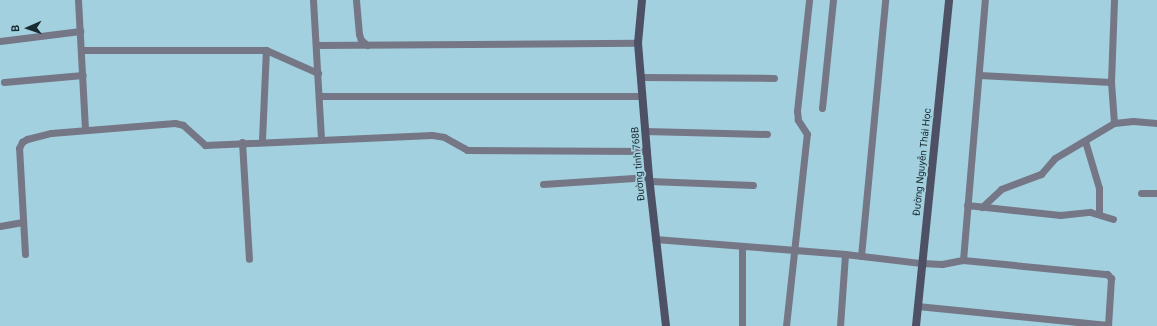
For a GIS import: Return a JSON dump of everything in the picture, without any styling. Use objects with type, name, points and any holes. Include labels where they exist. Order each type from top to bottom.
[{"type":"street","points":[[78,0],[82,50],[85,130]]},
{"type":"street","points":[[314,0],[320,138]]},
{"type":"street","points":[[356,0],[359,34],[361,40],[367,45]]},
{"type":"street","name":"Đường tỉnh 768B","points":[[642,0],[638,43],[649,179],[666,326]]},
{"type":"street","points":[[786,326],[793,250],[807,134],[798,120],[796,111],[809,0]]},
{"type":"street","points":[[822,108],[833,0]]},
{"type":"street","points":[[862,256],[885,0]]},
{"type":"street","name":"Đường Nguyễn Thái Học","points":[[916,326],[921,263],[949,0]]},
{"type":"street","points":[[963,260],[985,0]]},
{"type":"street","points":[[1114,0],[1111,82],[1114,123]]},
{"type":"street","points":[[0,41],[80,31]]},
{"type":"street","points":[[316,45],[638,43]]},
{"type":"street","points":[[82,50],[266,50],[318,73]]},
{"type":"street","points":[[262,140],[266,50]]},
{"type":"street","points":[[4,82],[83,75]]},
{"type":"street","points":[[979,75],[1111,82]]},
{"type":"street","points":[[641,77],[774,78]]},
{"type":"street","points":[[318,96],[642,96]]},
{"type":"street","points":[[982,207],[1001,189],[1044,172],[1055,158],[1114,123],[1133,121],[1157,123]]},
{"type":"street","points":[[25,254],[19,148],[22,142],[51,133],[175,123],[183,125],[205,144],[262,140],[432,135],[444,137],[468,150],[647,151]]},
{"type":"street","points":[[645,131],[767,134]]},
{"type":"street","points":[[1085,141],[1099,188],[1100,214]]},
{"type":"street","points":[[242,142],[249,259]]},
{"type":"street","points":[[543,184],[649,179],[752,185]]},
{"type":"street","points":[[1141,193],[1157,193]]},
{"type":"street","points":[[967,205],[1060,215],[1100,214],[1113,219]]},
{"type":"street","points":[[0,226],[23,222]]},
{"type":"street","points":[[656,239],[845,254],[921,263],[942,264],[963,260],[1109,274],[1111,278],[1108,326],[917,306]]},
{"type":"street","points":[[742,246],[742,326]]},
{"type":"street","points":[[840,326],[845,254]]}]
